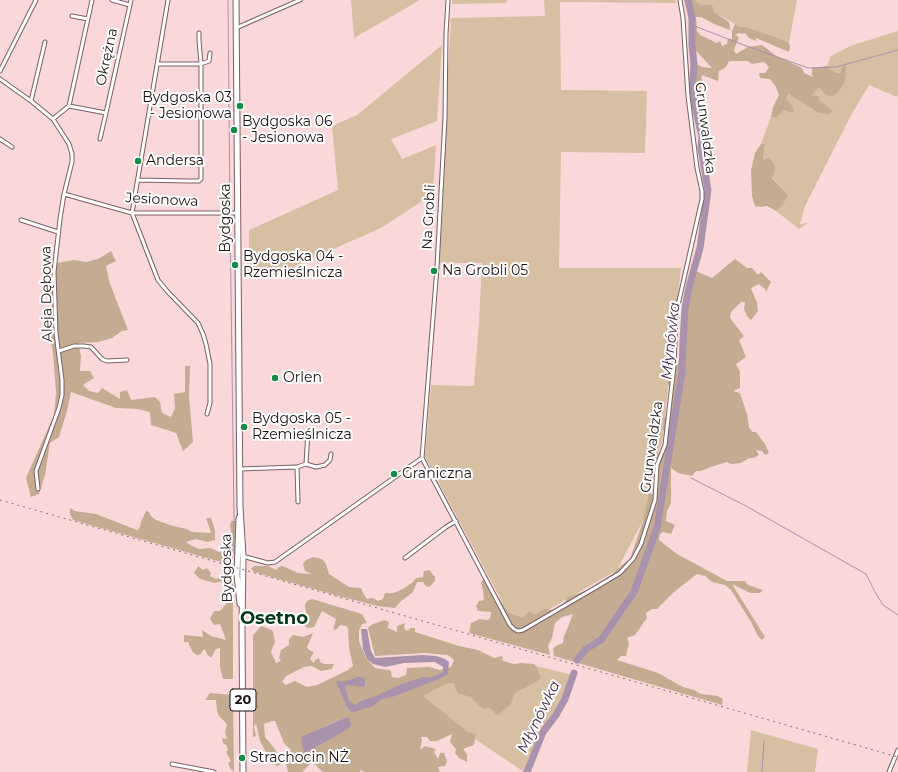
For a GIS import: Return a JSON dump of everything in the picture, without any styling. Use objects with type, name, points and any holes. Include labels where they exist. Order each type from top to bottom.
[{"type":"main road","name":"Bydgoska","points":[[236,0],[240,508],[243,556],[243,772]]},
{"type":"main road","name":"Bydgoska","points":[[240,508],[237,575],[242,628]]},
{"type":"street","points":[[0,71],[36,0]]},
{"type":"street","name":"Okrężna","points":[[69,106],[92,0]]},
{"type":"street","points":[[112,0],[130,5]]},
{"type":"street","name":"Okrężna","points":[[100,139],[131,0]]},
{"type":"street","points":[[168,0],[132,213],[158,280],[198,323],[203,334],[210,364],[210,403],[207,414]]},
{"type":"street","points":[[236,28],[300,0]]},
{"type":"street","name":"Na Grobli","points":[[422,458],[437,266],[445,118],[448,0]]},
{"type":"street","name":"Grunwaldzka","points":[[456,521],[510,625],[518,631],[523,630],[620,573],[633,559],[640,544],[655,500],[657,464],[664,445],[674,366],[676,314],[702,200],[702,191],[688,96],[683,18],[680,0]]},
{"type":"street","points":[[72,16],[88,19]]},
{"type":"street","points":[[138,180],[199,181],[201,179],[201,64],[198,40],[199,33]]},
{"type":"street","points":[[31,100],[45,42]]},
{"type":"street","points":[[158,64],[201,64],[209,61],[210,53]]},
{"type":"street","name":"Aleja Dębowa","points":[[0,79],[31,100],[53,120],[69,144],[72,154],[72,162],[64,194],[58,232],[54,278],[56,333],[59,351],[62,394],[59,408],[36,471],[38,489]]},
{"type":"street","points":[[53,120],[69,106],[106,114]]},
{"type":"street","points":[[0,139],[12,147]]},
{"type":"street","name":"Jesionowa","points":[[64,194],[132,213],[238,213]]},
{"type":"street","points":[[21,220],[58,232]]},
{"type":"street","points":[[59,351],[74,346],[84,346],[91,347],[102,359],[106,361],[127,360]]},
{"type":"street","points":[[306,464],[308,431]]},
{"type":"street","points":[[240,469],[297,466],[306,464],[316,467],[325,465],[330,460],[331,454]]},
{"type":"street","points":[[238,548],[243,556],[268,563],[274,562],[422,458],[456,521],[405,558]]},
{"type":"street","points":[[297,466],[298,502]]},
{"type":"street","points":[[889,772],[898,750]]},
{"type":"street","points":[[172,764],[214,772]]},
{"type":"shaded area","points":[[351,0],[420,0],[354,38]]},
{"type":"shaded area","points":[[452,0],[507,0],[506,3],[452,4]]},
{"type":"shaded area","points":[[544,0],[675,0],[676,3],[560,2],[561,90],[647,91],[645,153],[561,152],[559,268],[681,268],[662,443],[653,464],[649,509],[617,570],[519,627],[514,624],[425,457],[431,385],[474,386],[479,322],[482,263],[437,263],[451,18],[545,16]]},
{"type":"shaded area","points":[[684,0],[695,0],[701,5],[711,5],[714,12],[729,22],[730,30],[701,17],[696,17],[697,31],[700,35],[717,43],[720,41],[722,46],[727,44],[728,39],[732,39],[732,31],[735,24],[739,27],[746,27],[781,39],[789,43],[790,47],[789,52],[756,38],[756,41],[749,38],[745,33],[739,33],[735,35],[739,37],[734,50],[736,54],[748,47],[762,45],[776,56],[802,68],[804,73],[813,77],[812,68],[827,66],[836,73],[841,73],[841,68],[846,65],[845,82],[838,92],[833,96],[826,95],[819,87],[812,96],[819,96],[819,100],[833,111],[829,114],[819,113],[789,94],[786,98],[794,109],[793,113],[784,110],[776,118],[771,117],[773,107],[779,95],[776,87],[770,79],[760,78],[759,73],[765,73],[769,67],[764,62],[752,64],[748,61],[729,61],[726,67],[719,71],[718,81],[702,75],[701,88],[694,92],[691,61],[702,67],[712,68],[689,43],[689,14]]},
{"type":"shaded area","points":[[695,0],[797,0],[789,43],[746,27],[739,27],[714,12],[713,7],[701,5]]},
{"type":"shaded area","points":[[898,31],[897,97],[869,85],[850,117],[805,206],[800,224],[808,223],[799,229],[776,211],[783,205],[788,195],[772,177],[776,168],[763,160],[765,144],[761,144],[771,117],[776,118],[784,110],[793,112],[793,109],[786,98],[789,94],[833,112],[812,96],[819,87],[841,73],[836,73],[827,66],[831,56],[850,46]]},
{"type":"shaded area","points":[[442,45],[437,121],[391,139],[402,159],[436,145],[433,194],[381,228],[304,262],[272,278],[272,270],[246,270],[249,266],[249,230],[338,190],[332,126],[357,115]]},
{"type":"shaded area","points":[[761,144],[765,144],[763,160],[770,158],[776,168],[772,178],[788,195],[783,205],[776,211],[767,206],[755,206],[752,196],[751,170],[755,153]]},
{"type":"shaded area","points":[[111,251],[116,261],[106,266],[110,284],[128,330],[122,331],[112,338],[98,342],[78,343],[81,356],[80,371],[90,371],[94,378],[83,385],[89,391],[98,393],[102,388],[120,399],[120,392],[127,390],[131,400],[155,397],[160,402],[162,413],[171,417],[175,408],[174,394],[185,392],[185,366],[190,366],[189,396],[193,442],[183,451],[176,433],[151,425],[150,412],[138,409],[116,408],[71,392],[59,437],[50,443],[45,475],[39,494],[31,497],[26,478],[54,415],[56,392],[53,353],[48,324],[54,320],[48,280],[52,264],[74,260],[86,262],[98,259]]},
{"type":"shaded area","points":[[735,259],[747,268],[752,268],[757,274],[761,272],[771,282],[766,292],[765,289],[759,284],[751,288],[757,303],[758,311],[751,320],[747,316],[744,309],[745,302],[741,302],[731,312],[730,318],[744,336],[739,340],[746,357],[736,364],[740,372],[740,388],[733,391],[740,393],[747,414],[749,428],[753,432],[756,432],[765,444],[769,453],[765,455],[762,451],[756,450],[759,455],[754,458],[749,458],[741,463],[731,464],[727,462],[696,471],[692,476],[678,473],[671,468],[671,503],[667,511],[666,521],[675,525],[671,534],[663,532],[660,534],[659,540],[677,554],[727,581],[745,581],[748,585],[763,590],[760,593],[750,593],[732,584],[765,637],[762,640],[758,636],[731,590],[725,585],[712,582],[705,576],[697,574],[674,592],[657,609],[652,609],[646,613],[647,618],[635,635],[627,638],[629,643],[626,656],[621,656],[617,660],[658,673],[683,687],[701,694],[718,696],[723,699],[722,705],[554,656],[553,649],[563,643],[564,636],[573,614],[562,617],[555,623],[552,638],[548,646],[550,655],[469,633],[471,623],[480,619],[488,620],[490,618],[491,612],[478,611],[476,606],[479,601],[484,600],[481,582],[485,578],[509,613],[523,618],[529,611],[535,615],[544,609],[554,610],[563,605],[568,597],[588,590],[611,575],[630,559],[643,521],[649,494],[653,494],[658,484],[659,473],[655,467],[657,454],[664,450],[666,444],[663,428],[664,418],[669,416],[671,390],[668,384],[669,365],[680,360],[681,329],[684,304],[691,269],[712,278]]},
{"type":"shaded area","points":[[70,508],[75,511],[96,514],[137,530],[140,527],[146,511],[149,512],[156,520],[187,529],[192,532],[211,532],[206,518],[211,518],[215,530],[215,540],[207,542],[196,539],[186,542],[200,549],[210,548],[219,552],[223,551],[228,545],[228,539],[230,537],[233,540],[230,526],[231,521],[236,521],[237,553],[235,557],[232,550],[225,553],[231,560],[232,565],[73,520],[70,514]]},
{"type":"shaded area","points":[[313,557],[322,559],[326,564],[329,574],[349,587],[361,588],[367,599],[373,598],[378,601],[383,599],[385,593],[394,593],[403,589],[416,578],[423,577],[424,571],[429,570],[435,577],[435,581],[429,587],[423,582],[417,582],[413,592],[395,608],[377,606],[335,595],[254,572],[251,569],[254,566],[268,566],[276,570],[282,566],[298,573],[312,574],[305,571],[303,564],[306,560]]},
{"type":"shaded area","points":[[198,566],[203,570],[207,568],[211,573],[210,576],[216,579],[233,576],[233,679],[223,679],[220,667],[220,648],[216,649],[211,658],[205,649],[201,654],[197,655],[193,652],[189,642],[184,642],[184,635],[203,637],[202,630],[211,636],[226,640],[220,624],[214,625],[210,619],[214,611],[220,611],[227,603],[226,580],[215,583],[200,579],[194,573]]},
{"type":"shaded area","points":[[312,599],[362,614],[367,623],[362,624],[359,630],[359,641],[366,658],[375,668],[391,671],[392,677],[398,678],[406,675],[407,668],[429,667],[440,670],[451,667],[454,660],[448,655],[424,653],[375,656],[368,628],[371,625],[384,620],[389,622],[388,628],[397,632],[397,626],[405,623],[404,628],[407,631],[411,628],[415,628],[415,632],[459,646],[478,650],[494,658],[502,656],[503,661],[514,664],[534,664],[541,678],[535,683],[515,693],[511,704],[497,716],[490,708],[485,709],[480,707],[471,698],[458,694],[454,683],[448,683],[423,696],[468,732],[476,734],[474,745],[463,749],[467,754],[467,762],[459,758],[455,753],[456,749],[450,742],[452,734],[437,741],[430,741],[427,737],[421,737],[422,740],[420,750],[425,746],[436,749],[434,752],[438,759],[440,753],[444,753],[447,761],[445,766],[438,767],[440,772],[365,772],[360,770],[360,772],[323,772],[312,762],[302,772],[288,772],[286,764],[291,750],[284,743],[275,721],[264,724],[265,737],[275,749],[282,764],[277,766],[273,764],[260,741],[256,723],[254,727],[256,736],[253,737],[253,635],[261,626],[272,630],[275,642],[271,652],[276,663],[281,661],[279,658],[281,650],[289,645],[289,639],[293,635],[303,637],[313,633],[307,647],[309,650],[314,652],[310,659],[314,663],[315,660],[319,658],[320,662],[324,664],[334,664],[332,669],[321,671],[312,666],[304,667],[286,676],[282,682],[286,685],[295,681],[307,687],[317,685],[348,670],[353,666],[349,648],[348,628],[340,625],[337,629],[333,630],[336,619],[322,611],[314,627],[307,628],[304,625],[306,611],[305,605],[307,601]],"holes":[[[347,717],[348,728],[309,751],[317,730]]]},
{"type":"shaded area","points":[[361,629],[367,629],[371,651],[375,658],[422,655],[436,656],[449,662],[448,674],[439,679],[392,697],[382,699],[373,706],[354,712],[350,711],[336,681],[343,682],[358,677],[363,677],[365,680],[365,685],[363,687],[347,685],[345,687],[349,701],[355,705],[363,700],[376,696],[402,684],[423,677],[430,678],[443,672],[443,667],[435,662],[404,663],[385,667],[373,664],[367,659],[363,649]]},
{"type":"shaded area","points":[[536,666],[569,674],[574,680],[571,692],[558,718],[544,733],[538,745],[535,743],[524,772],[475,739],[475,734],[468,732],[422,696],[448,683],[454,683],[458,694],[471,698],[480,707],[485,709],[490,708],[497,716],[511,704],[515,693],[535,683],[541,678]]},
{"type":"shaded area","points":[[210,693],[233,695],[234,772],[228,763],[231,761],[226,752],[228,750],[227,746],[223,743],[222,738],[227,739],[225,732],[227,724],[219,716],[216,700],[205,700]]},
{"type":"shaded area","points":[[347,717],[351,725],[348,729],[309,751],[304,752],[301,737]]},
{"type":"shaded area","points":[[751,730],[818,749],[815,772],[747,772]]},
{"type":"waterway","points":[[228,0],[230,211]]},
{"type":"waterway","name":"Młynówka","points":[[577,660],[586,649],[601,640],[634,592],[657,528],[682,372],[685,309],[689,287],[700,248],[708,190],[701,148],[702,137],[692,93],[694,64],[692,18],[688,0]]},
{"type":"waterway","points":[[692,25],[808,68],[836,67],[898,50]]},
{"type":"waterway","points":[[230,215],[234,519],[232,559]]},
{"type":"waterway","points":[[691,478],[746,506],[866,574],[883,605],[898,615]]},
{"type":"waterway","name":"Młynówka","points":[[527,772],[543,732],[556,715],[565,699],[574,673]]},
{"type":"waterway","points":[[762,772],[764,741]]},
{"type":"railway","points":[[0,500],[898,757]]},
{"type":"place","name":"Bydgoska 03 - Jesionowa","points":[[240,106]]},
{"type":"place","name":"Bydgoska 06 - Jesionowa","points":[[234,130]]},
{"type":"place","name":"Andersa","points":[[138,161]]},
{"type":"place","name":"Bydgoska 04 - Rzemieślnicza","points":[[235,265]]},
{"type":"place","name":"Na Grobli 05","points":[[434,271]]},
{"type":"place","name":"Orlen","points":[[275,378]]},
{"type":"place","name":"Bydgoska 05 - Rzemieślnicza","points":[[244,427]]},
{"type":"place","name":"Graniczna","points":[[394,474]]},
{"type":"place","name":"Strachocin NŻ","points":[[242,758]]},
{"type":"district","name":"Osetno","points":[[274,619]]}]
